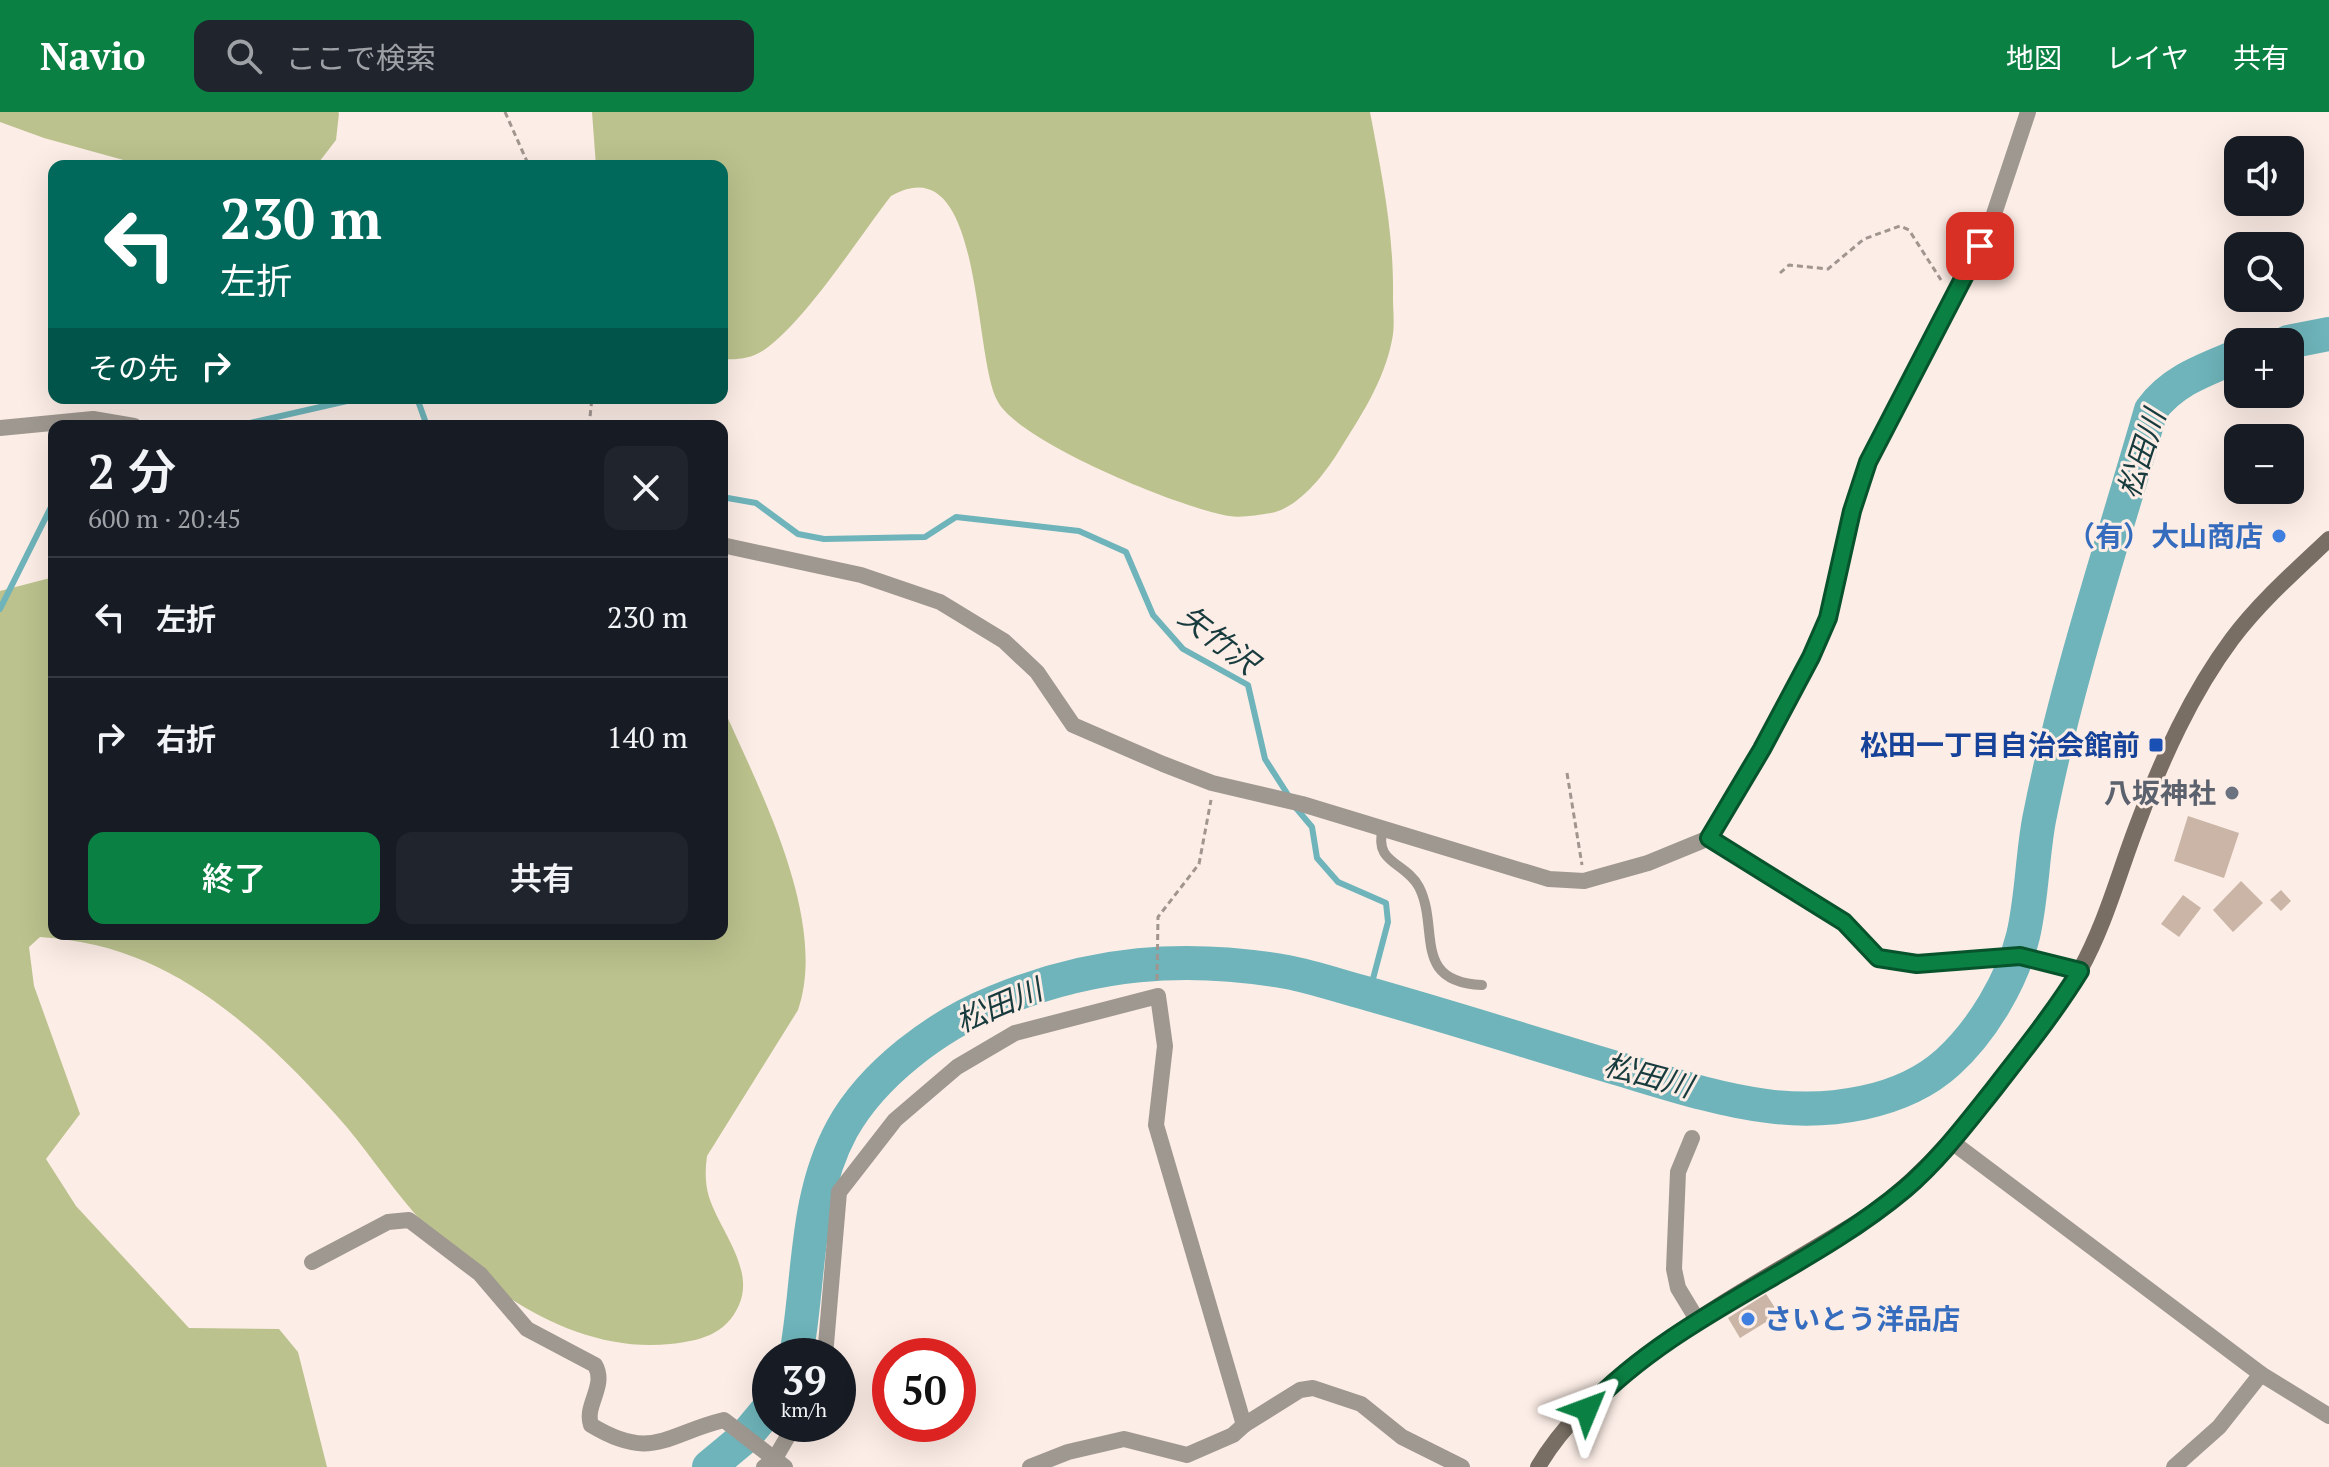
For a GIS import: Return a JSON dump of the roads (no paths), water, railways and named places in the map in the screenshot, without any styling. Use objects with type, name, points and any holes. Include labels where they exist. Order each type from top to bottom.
[{"type":"main road","points":[[1538,1467],[1603,1391],[1647,1354],[1872,1213],[1906,1188],[1952,1142],[2057,1008],[2080,971],[2100,929],[2160,769],[2197,694],[2231,640],[2271,593],[2329,539]]},
{"type":"street","points":[[728,546],[861,575],[940,602],[1004,641],[1037,672],[1073,725],[1212,783],[1383,828],[1534,875],[1587,880],[1648,863],[1709,838],[1762,749],[1811,657],[1828,618],[1852,511],[1868,462],[1991,223],[2028,112]]},
{"type":"street","points":[[0,428],[48,423]]},
{"type":"street","points":[[1709,838],[1844,922],[1878,958],[1917,964],[2020,956],[2080,971]]},
{"type":"street","points":[[827,1338],[839,1192],[895,1120],[957,1067],[1015,1033],[1158,996],[1165,1046],[1156,1125],[1244,1425]]},
{"type":"street","points":[[1692,1138],[1678,1172],[1674,1269],[1678,1288],[1698,1321]]},
{"type":"street","points":[[1952,1142],[2261,1374],[2329,1416]]},
{"type":"street","points":[[312,1262],[388,1222],[409,1220],[480,1274],[527,1329],[595,1365],[599,1385],[588,1417],[591,1425],[635,1445],[678,1438],[724,1420],[773,1462],[785,1442]]},
{"type":"street","points":[[2174,1467],[2219,1427],[2261,1374]]},
{"type":"street","points":[[1030,1467],[1068,1452],[1124,1439],[1187,1455],[1233,1435],[1300,1390],[1313,1388],[1361,1404],[1402,1437],[1462,1467]]},
{"type":"lane","points":[[1383,828],[1381,848],[1420,889],[1430,948],[1438,966],[1449,978],[1482,985]]},
{"type":"waterway","name":"松田川","points":[[2304,339],[2329,334]]},
{"type":"waterway","name":"松田川","points":[[798,1338],[814,1212],[821,1183],[842,1129],[855,1108],[889,1070],[951,1024],[995,1002],[1067,978],[1103,970],[1175,963],[1212,963],[1287,972],[1677,1086],[1767,1106],[1814,1108],[1863,1103],[1909,1088],[1929,1076],[1948,1062],[1973,1036],[1994,1004],[2018,953],[2028,907],[2039,820],[2062,717],[2151,410],[2179,383],[2224,362]]},
{"type":"waterway","name":"矢竹沢","points":[[263,420],[334,404]]},
{"type":"waterway","name":"矢竹沢","points":[[419,404],[425,420]]},
{"type":"waterway","name":"矢竹沢","points":[[728,498],[756,503],[798,534],[824,539],[925,537],[956,517],[1079,531],[1126,552],[1153,615],[1183,649],[1248,685],[1265,759],[1290,798]]},
{"type":"waterway","name":"矢竹沢","points":[[0,609],[48,513]]},
{"type":"waterway","name":"矢竹沢","points":[[1296,808],[1312,827],[1317,858],[1338,882],[1386,903],[1388,922],[1369,994]]},
{"type":"waterway","name":"松田川","points":[[709,1467],[752,1429]]},
{"type":"place","name":"（有）大山商店","points":[[2279,536]]},
{"type":"place","name":"松田一丁目自治会館前","points":[[2156,745]]},
{"type":"place","name":"八坂神社","points":[[2232,793]]},
{"type":"place","name":"さいとう洋品店","points":[[1748,1319]]}]
